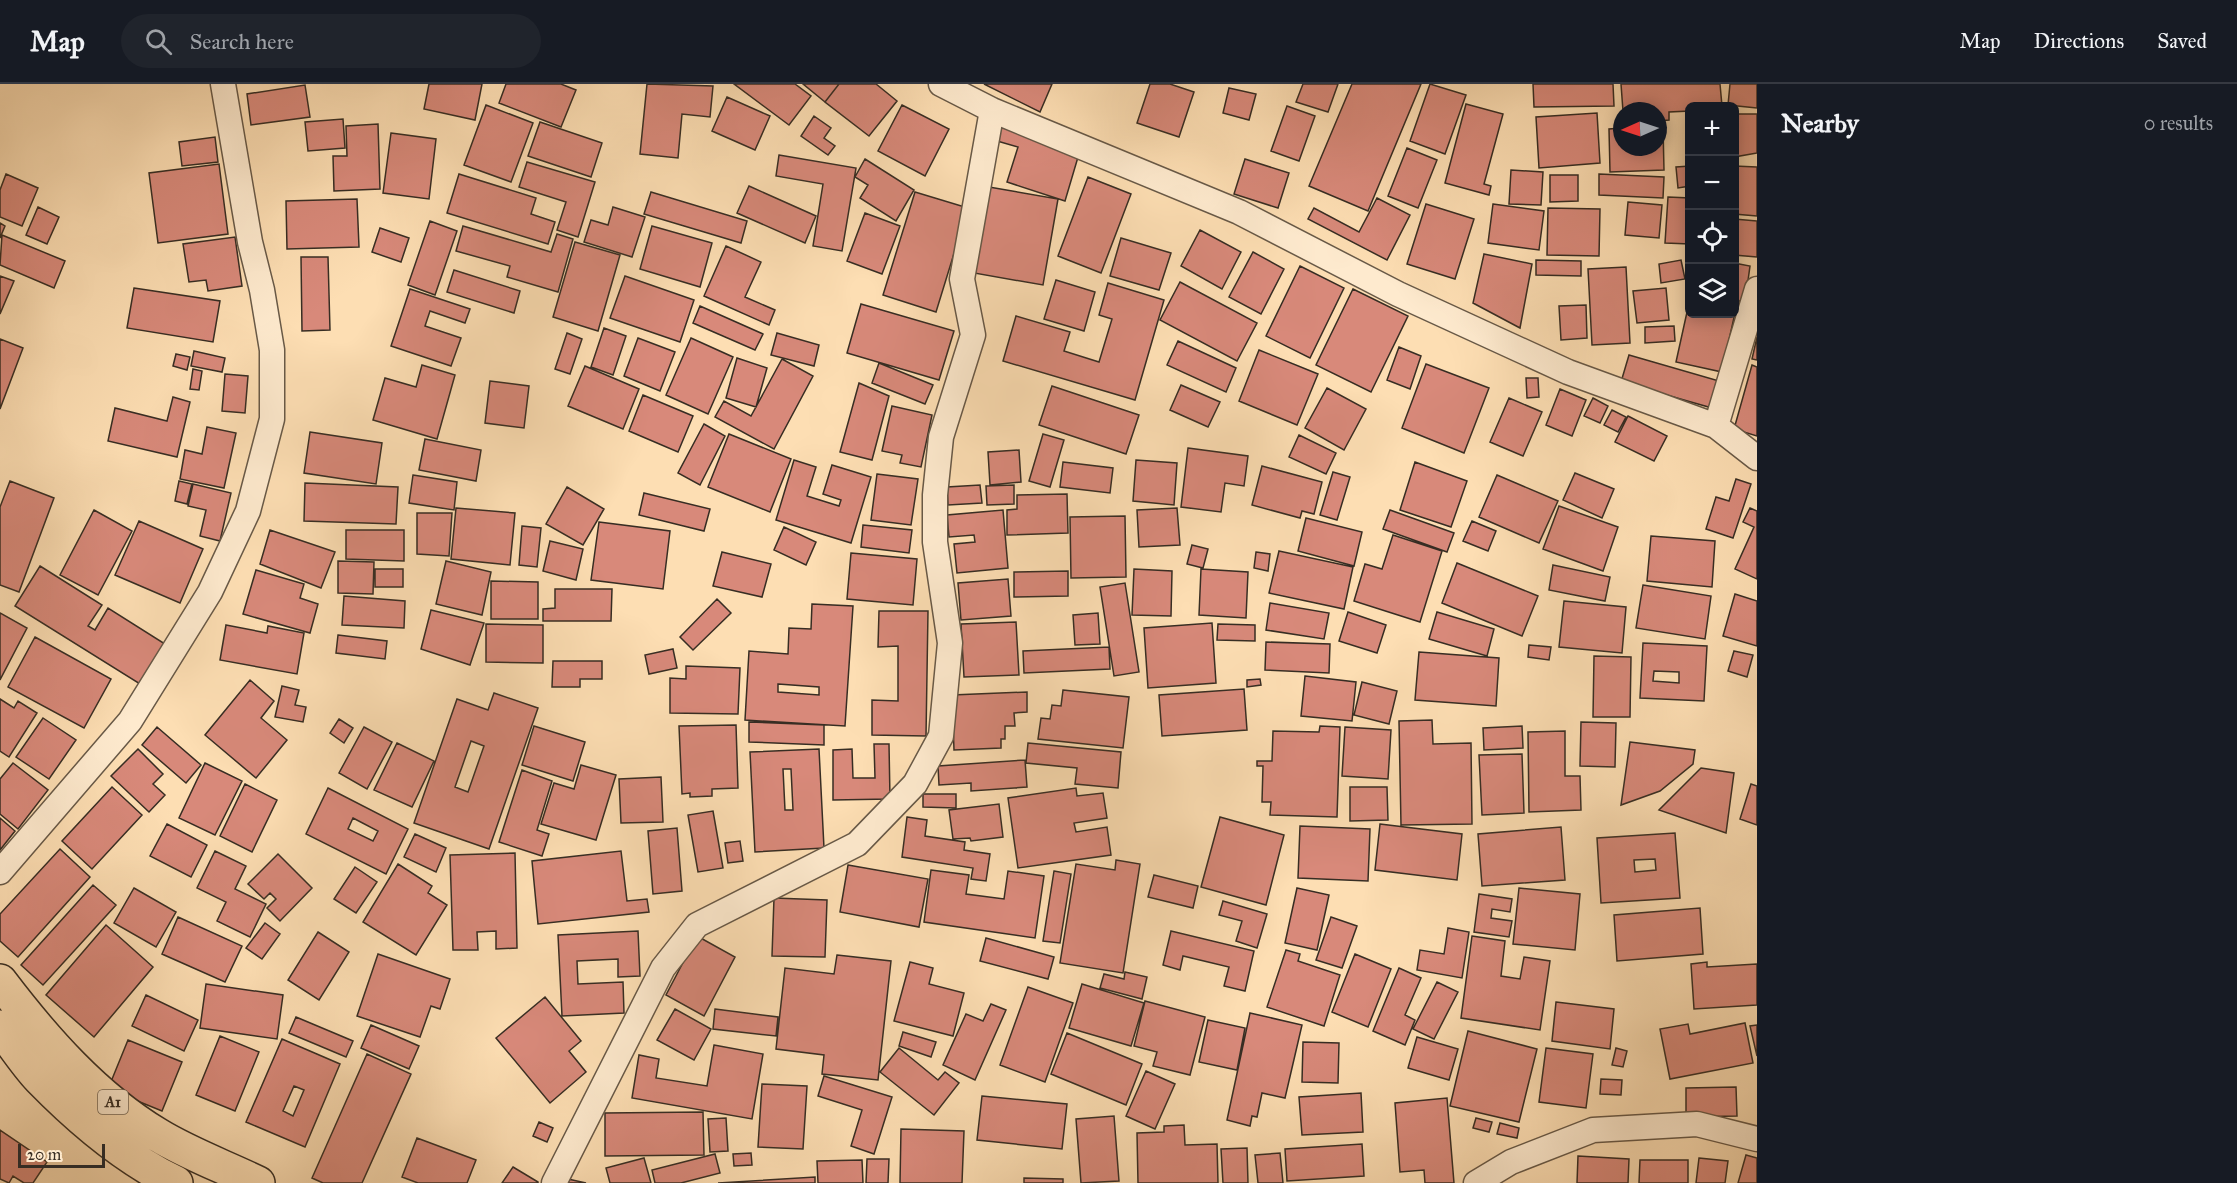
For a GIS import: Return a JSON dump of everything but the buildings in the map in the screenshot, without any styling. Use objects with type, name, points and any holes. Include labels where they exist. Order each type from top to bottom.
[{"type":"highway","name":"A1","points":[[0,981],[46,1039],[82,1075],[126,1113],[158,1135],[258,1183]]},
{"type":"highway","name":"A1","points":[[0,1027],[38,1077],[73,1110],[111,1142],[176,1183]]},
{"type":"street","points":[[0,873],[130,721],[210,591],[248,511],[272,419],[272,350],[262,290],[250,242],[223,84]]},
{"type":"street","points":[[941,84],[992,110],[1239,212],[1398,294],[1568,372],[1716,426],[1757,458]]},
{"type":"street","points":[[555,1183],[663,968],[697,925],[857,844],[915,784],[941,736],[950,643],[935,542],[935,495],[941,437],[972,335],[962,279],[992,110]]},
{"type":"street","points":[[1716,426],[1757,289]]},
{"type":"street","points":[[1476,1183],[1511,1162],[1593,1130],[1697,1124],[1757,1139]]}]
